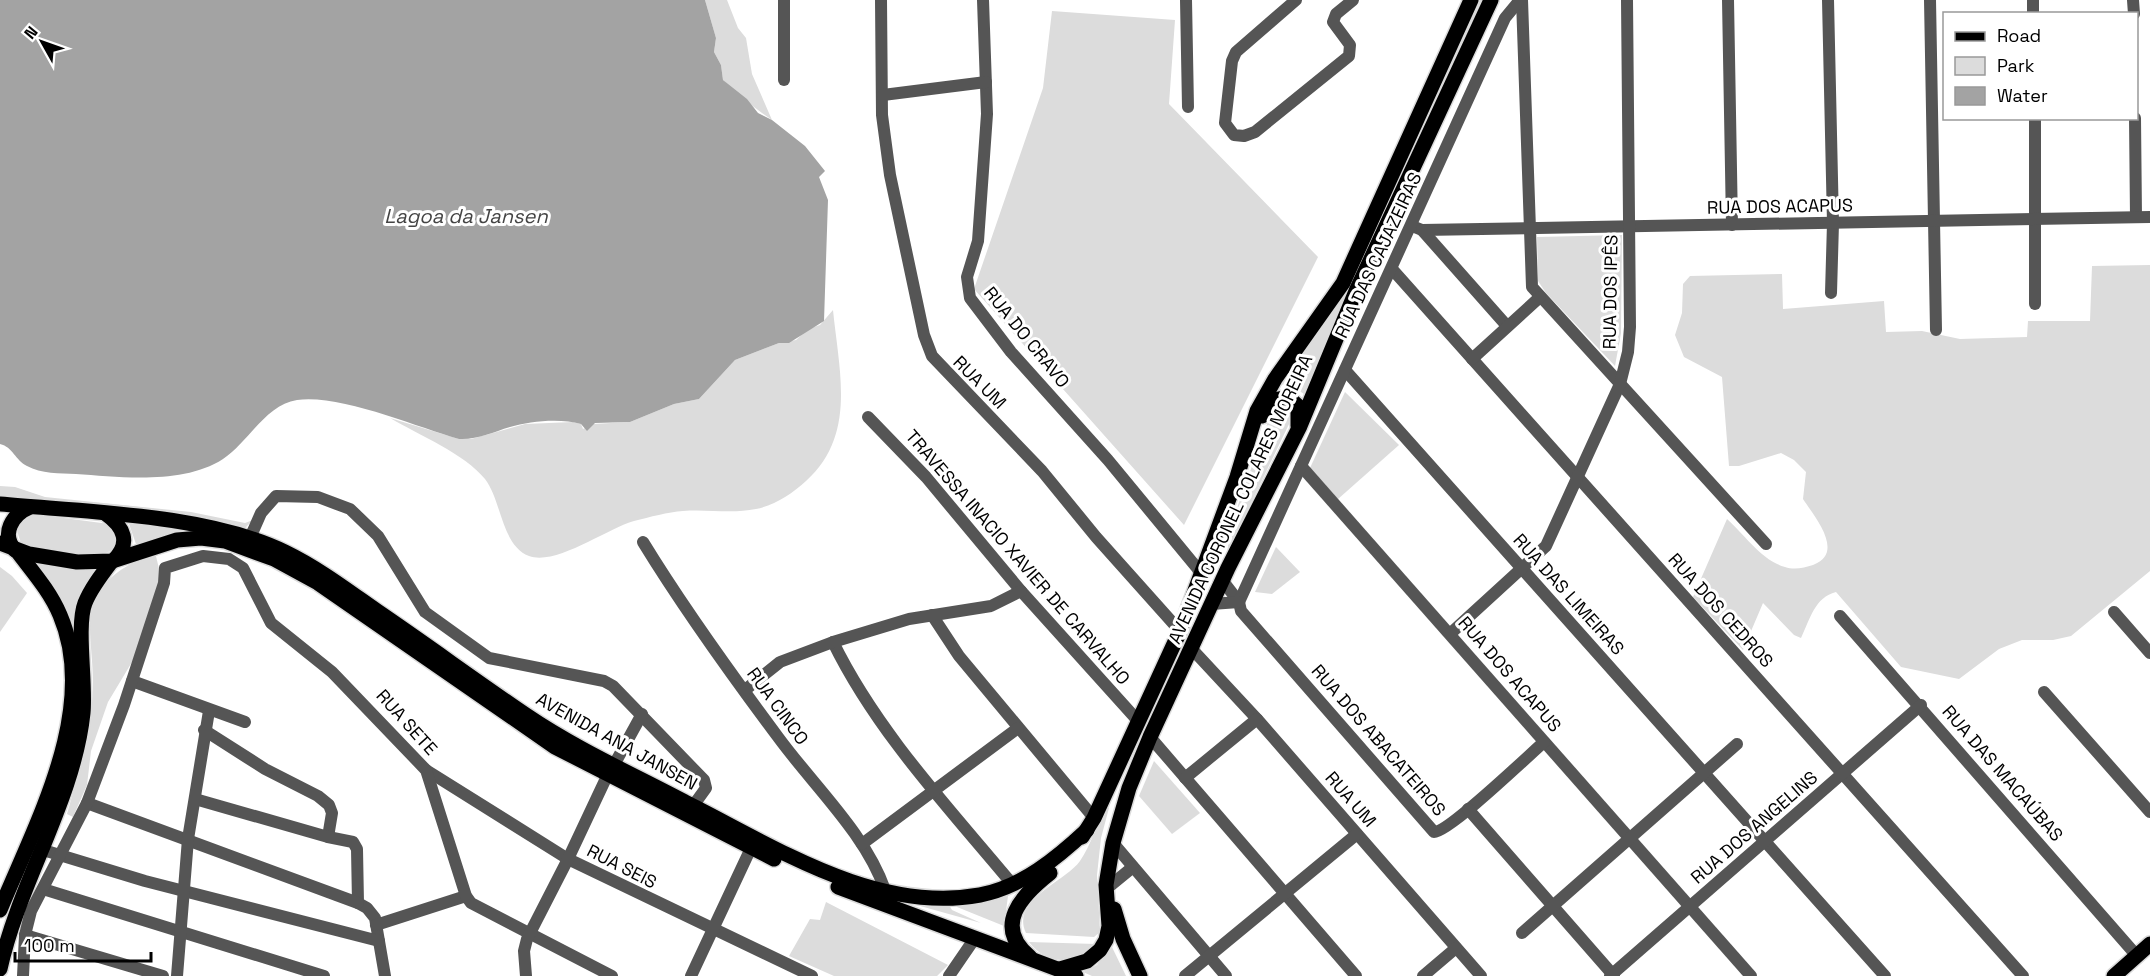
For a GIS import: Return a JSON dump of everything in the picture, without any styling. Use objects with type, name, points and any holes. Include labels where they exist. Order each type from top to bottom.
[{"type":"main road","name":"AVENIDA CORONEL COLARES MOREIRA","points":[[1032,959],[1016,938],[1012,923],[1015,909],[1030,888],[1067,857],[1091,824],[1180,631],[1237,477],[1257,411],[1275,379],[1343,283],[1471,0]]},
{"type":"main road","name":"AVENIDA CORONEL COLARES MOREIRA","points":[[1059,969],[1087,961],[1100,950],[1106,940],[1109,926],[1106,885],[1113,843],[1129,788],[1222,580],[1296,435],[1356,291],[1490,1]]},
{"type":"main road","points":[[1237,477],[1266,410],[1278,398],[1290,398],[1298,406],[1300,418],[1296,435]]},
{"type":"main road","name":"AVENIDA ANA JANSEN","points":[[0,504],[198,525],[250,538],[303,561],[538,723],[611,770],[751,848],[820,880],[1076,976]]},
{"type":"main road","points":[[0,969],[39,838],[70,716],[72,673],[68,640],[60,615],[52,597],[8,540],[9,527],[18,514],[30,507]]},
{"type":"main road","points":[[0,910],[68,778],[81,728],[84,691],[83,610],[93,586],[123,549],[124,536],[119,525],[106,514]]},
{"type":"main road","name":"AVENIDA ANA JANSEN","points":[[0,543],[16,550],[62,561],[113,560],[177,540],[201,538],[225,541],[274,559],[325,588],[541,739],[693,806],[808,864],[885,890],[932,897],[968,897],[1013,885],[1043,866],[1091,824]]},
{"type":"main road","points":[[1113,843],[1111,885],[1118,925],[1140,976]]},
{"type":"main road","points":[[2114,976],[2150,944]]},
{"type":"street","points":[[784,0],[784,80]]},
{"type":"street","name":"RUA UM","points":[[881,0],[883,95],[890,175],[924,335],[932,356],[1042,471],[1096,537],[1180,631]]},
{"type":"street","name":"RUA DO CRAVO","points":[[983,0],[986,82],[984,180],[978,241],[966,282],[970,298],[1011,352],[1108,460],[1202,574]]},
{"type":"street","points":[[1186,0],[1188,107]]},
{"type":"street","points":[[1296,0],[1233,57],[1225,123],[1234,135],[1244,136],[1255,132],[1349,56],[1350,45],[1334,22],[1336,14],[1353,0]]},
{"type":"street","points":[[1521,0],[1531,279],[1540,297],[1766,544]]},
{"type":"street","name":"RUA DAS CAJAZEIRAS","points":[[1239,602],[1392,269],[1417,228],[1505,18],[1521,0]]},
{"type":"street","name":"RUA DOS IPÊS","points":[[1450,633],[1523,569],[1550,539],[1620,384],[1628,352],[1630,327],[1628,0]]},
{"type":"street","points":[[1728,0],[1732,225]]},
{"type":"street","points":[[1828,0],[1833,223],[1832,293]]},
{"type":"street","points":[[1930,0],[1936,330]]},
{"type":"street","points":[[883,95],[986,82]]},
{"type":"street","points":[[2035,120],[2036,304]]},
{"type":"street","points":[[2135,120],[2136,218]]},
{"type":"street","name":"RUA DOS ACAPUS","points":[[1417,228],[1630,227],[2150,217]]},
{"type":"street","points":[[1417,228],[1507,326]]},
{"type":"street","name":"RUA DOS CEDROS","points":[[1392,269],[2022,976]]},
{"type":"street","points":[[1472,359],[1540,297]]},
{"type":"street","name":"RUA DAS LIMEIRAS","points":[[1345,370],[1885,976]]},
{"type":"street","name":"TRAVESSA INACIO XAVIER DE CARVALHO","points":[[868,417],[926,477],[1021,591],[1138,722]]},
{"type":"street","name":"RUA DOS ACAPUS","points":[[1301,466],[1752,976]]},
{"type":"street","points":[[250,538],[261,513],[276,496],[318,497],[350,509],[374,530],[425,612],[473,647],[498,661],[604,681],[613,686],[706,783],[693,806]]},
{"type":"street","name":"RUA CINCO","points":[[643,542],[678,600],[778,737],[862,844],[879,872],[885,890]]},
{"type":"street","name":"RUA SETE","points":[[132,681],[164,584],[165,568],[203,556],[229,559],[238,564],[243,568],[271,623],[332,672],[426,770],[466,896]]},
{"type":"street","name":"RUA DOS ABACATEIROS","points":[[1222,580],[1239,602],[1242,611],[1431,829],[1440,832],[1468,809],[1612,976]]},
{"type":"street","points":[[745,690],[780,662],[833,642],[894,622],[990,606],[1021,591]]},
{"type":"street","points":[[1212,604],[1239,602]]},
{"type":"street","points":[[2114,612],[2150,653]]},
{"type":"street","points":[[932,615],[958,656],[1018,728],[1091,824]]},
{"type":"street","name":"RUA DAS MACAÚBAS","points":[[1840,616],[1921,705],[2137,956]]},
{"type":"street","points":[[833,642],[856,685],[887,731],[1013,885]]},
{"type":"street","name":"RUA UM","points":[[1191,648],[1257,719],[1481,976]]},
{"type":"street","points":[[23,976],[24,935],[31,911],[87,803],[132,681],[209,711],[245,722]]},
{"type":"street","points":[[2044,692],[2150,812]]},
{"type":"street","name":"RUA DOS ANGELINS","points":[[1612,976],[1921,705]]},
{"type":"street","points":[[177,976],[188,839],[204,730],[209,711]]},
{"type":"street","points":[[525,976],[524,951],[529,934],[611,770],[642,714]]},
{"type":"street","points":[[1185,778],[1257,719]]},
{"type":"street","points":[[862,844],[1018,728]]},
{"type":"street","points":[[204,730],[265,769],[318,796],[329,805],[332,821],[328,837]]},
{"type":"street","points":[[1150,737],[1356,976]]},
{"type":"street","points":[[1468,809],[1544,742]]},
{"type":"street","points":[[1522,933],[1737,744]]},
{"type":"street","name":"RUA SEIS","points":[[426,770],[568,859],[712,931],[812,976]]},
{"type":"street","points":[[195,799],[353,842],[357,854],[358,903]]},
{"type":"street","points":[[87,803],[358,903],[370,910],[376,925],[385,976]]},
{"type":"street","points":[[1185,976],[1358,834]]},
{"type":"street","points":[[39,838],[61,855],[145,881],[379,940]]},
{"type":"street","points":[[1113,843],[1226,976]]},
{"type":"street","points":[[691,976],[751,848]]},
{"type":"street","points":[[1111,885],[1133,867]]},
{"type":"street","points":[[43,889],[324,976]]},
{"type":"street","points":[[376,925],[466,896],[475,906],[612,976]]},
{"type":"street","points":[[24,935],[163,976]]},
{"type":"street","points":[[955,974],[975,938]]},
{"type":"street","points":[[1423,976],[1456,948]]},
{"type":"green space","points":[[705,0],[727,0],[738,28],[746,38],[752,74],[772,120],[723,80],[721,65],[714,52],[716,38]]},
{"type":"green space","points":[[1476,0],[1484,0],[1307,396],[1295,388],[1280,384],[1341,297]]},
{"type":"green space","points":[[1052,11],[1175,20],[1169,104],[1318,257],[1184,525],[974,289],[1043,88]]},
{"type":"green space","points":[[1622,235],[1621,333],[1615,366],[1546,293],[1538,281],[1537,237]]},
{"type":"green space","points":[[2150,265],[2150,571],[2071,636],[2053,640],[2022,640],[1999,649],[1959,679],[1901,667],[1836,592],[1818,604],[1801,638],[1794,635],[1763,603],[1743,650],[1693,597],[1727,519],[1761,553],[1777,564],[1788,568],[1813,565],[1827,552],[1827,543],[1820,524],[1803,499],[1806,472],[1794,460],[1781,453],[1739,466],[1729,466],[1722,377],[1684,357],[1675,335],[1682,313],[1683,284],[1690,276],[1782,274],[1783,309],[1884,301],[1886,332],[1922,331],[1960,339],[2027,337],[2028,321],[2090,321],[2092,266]]},
{"type":"green space","points":[[833,310],[841,379],[841,401],[839,423],[833,443],[822,463],[801,486],[776,502],[756,509],[665,514],[623,525],[553,556],[540,558],[529,556],[520,550],[507,533],[491,488],[476,470],[441,445],[390,418],[459,439],[471,439],[525,424],[573,422],[581,424],[583,429],[593,424],[630,422],[674,404],[699,399],[735,360],[779,343],[796,340],[808,329],[820,325]]},
{"type":"green space","points":[[1345,392],[1399,445],[1338,499],[1310,468]]},
{"type":"green space","points":[[1284,406],[1292,414],[1291,420],[1229,549],[1223,547],[1270,416],[1275,408]]},
{"type":"green space","points":[[0,486],[15,487],[45,497],[191,512],[245,523],[253,520],[243,530],[0,498]]},
{"type":"green space","points":[[34,514],[109,524],[117,531],[116,548],[95,556],[83,556],[23,546],[18,535],[18,526],[23,519]]},
{"type":"green space","points":[[128,521],[179,527],[185,533],[137,547]]},
{"type":"green space","points":[[1276,547],[1300,572],[1272,594],[1255,592]]},
{"type":"green space","points":[[155,552],[161,577],[138,652],[108,702],[91,751],[87,785],[73,817],[67,814],[84,751],[91,712],[93,684],[90,617],[95,600],[105,583],[125,568]]},
{"type":"green space","points":[[33,560],[102,567],[76,633],[69,629]]},
{"type":"green space","points":[[0,567],[12,576],[27,593],[0,632]]},
{"type":"green space","points":[[1154,761],[1200,813],[1172,834],[1139,796]]},
{"type":"green space","points":[[1105,807],[1109,808],[1101,838],[1097,875],[1100,932],[1094,937],[1026,933],[1023,921],[1032,901],[1080,861]]},
{"type":"green space","points":[[1008,896],[1004,926],[957,907],[957,905]]},
{"type":"green space","points":[[826,902],[948,965],[937,976],[834,976],[789,956],[810,919],[820,920]]},
{"type":"green space","points":[[913,904],[949,905],[952,910],[981,923]]},
{"type":"green space","points":[[1029,942],[1096,944],[1080,956],[1062,960],[1045,956]]},
{"type":"green space","points":[[1111,945],[1126,976],[1092,976],[1083,972],[1097,965]]},
{"type":"water","name":"Lagoa da Jansen","points":[[0,0],[705,0],[716,38],[714,52],[721,65],[723,80],[747,99],[758,113],[772,120],[805,146],[825,171],[819,177],[828,200],[824,321],[789,343],[779,343],[735,360],[699,399],[674,404],[630,422],[595,423],[587,431],[581,424],[545,421],[518,425],[479,437],[459,439],[356,407],[315,399],[297,400],[275,409],[223,459],[189,473],[131,477],[51,473],[32,469],[0,444]]}]
